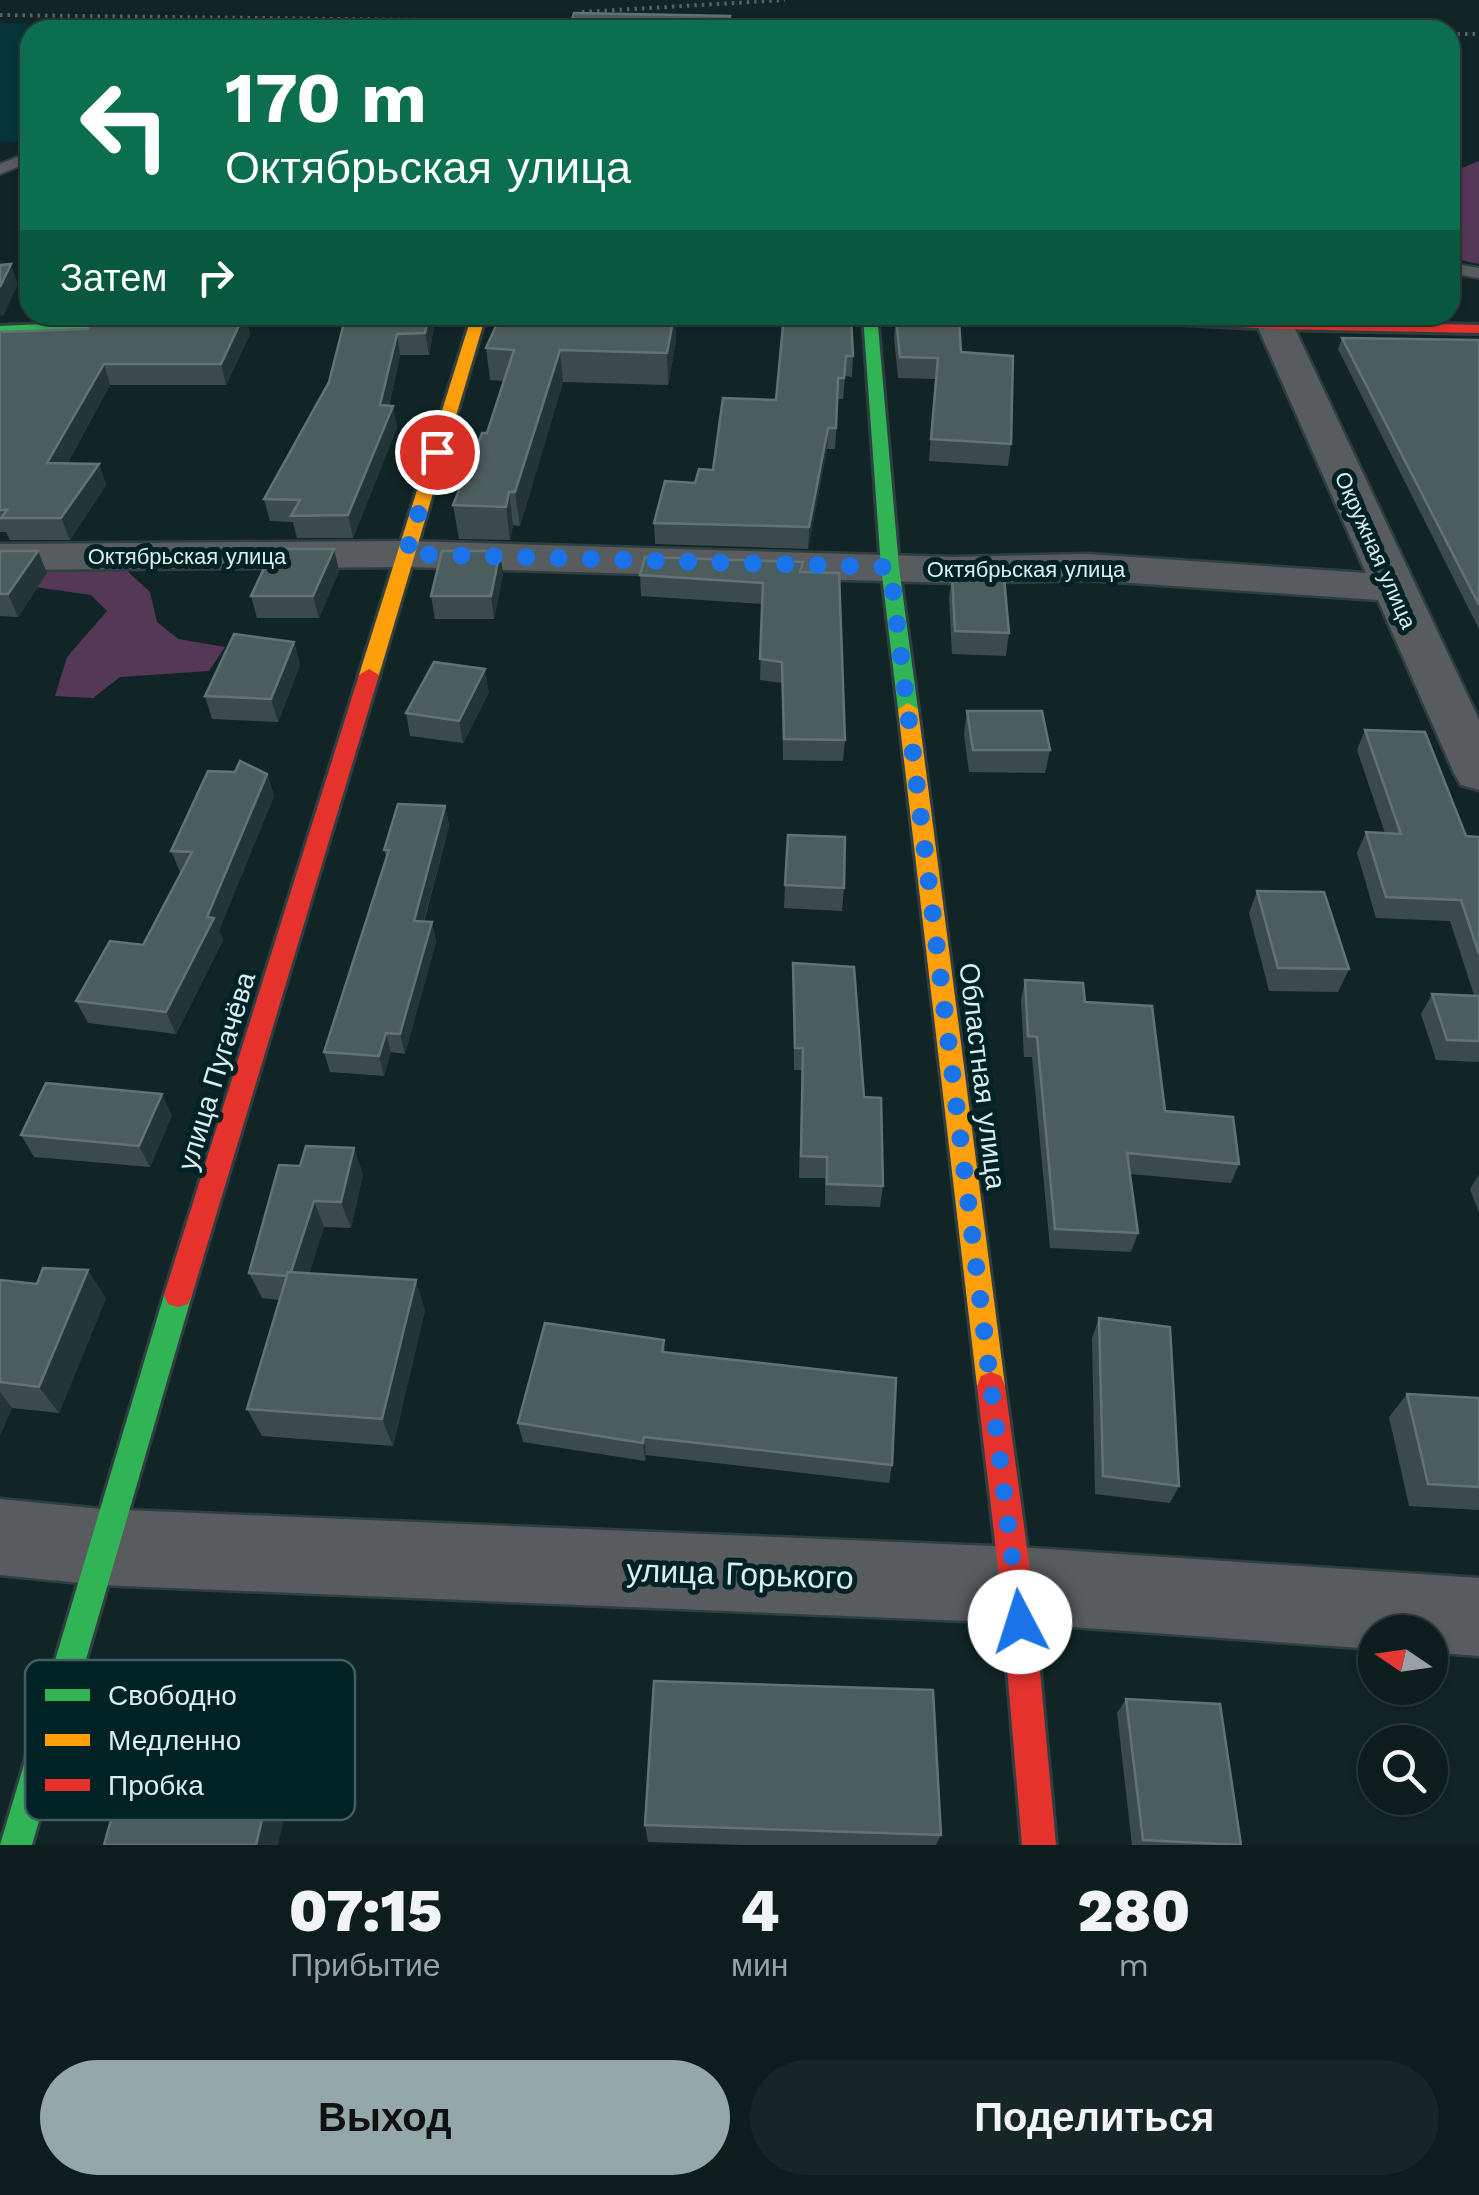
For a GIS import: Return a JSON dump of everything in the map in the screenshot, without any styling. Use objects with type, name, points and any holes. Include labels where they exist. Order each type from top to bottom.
[{"type":"street","points":[[0,330],[113,325]]},
{"type":"street","name":"улица Пугачёва","points":[[68,1660],[475,325]]},
{"type":"street","name":"Областная улица","points":[[871,325],[890,567],[1016,1585],[1039,1845]]},
{"type":"street","points":[[1257,325],[1479,329]]},
{"type":"street","name":"Окружная улица","points":[[1275,326],[1479,773]]},
{"type":"street","name":"Октябрьская улица","points":[[0,558],[406,554],[953,570],[1088,567],[1392,588]]},
{"type":"street","name":"улица Горького","points":[[0,1538],[100,1547],[1016,1585],[1479,1618]]},
{"type":"street","name":"улица Пугачёва","points":[[15,1845],[25,1810]]},
{"type":"shaded area","points":[[0,23],[20,23],[20,142],[0,142]]},
{"type":"shaded area","points":[[1479,161],[1479,264],[1460,260],[1460,169]]},
{"type":"shaded area","points":[[0,566],[125,569],[150,592],[157,622],[178,639],[225,647],[209,671],[120,677],[93,698],[55,696],[67,657],[107,611],[91,595],[0,582]]},
{"type":"building","points":[[574,13],[730,16],[729,20],[572,20]]},
{"type":"building","points":[[11,264],[0,287],[0,265]]},
{"type":"building","points":[[90,325],[239,325],[221,364],[104,364],[47,463],[99,464],[61,518],[1,518],[7,510],[0,510],[0,332],[88,329]]},
{"type":"building","points":[[343,325],[427,325],[425,333],[397,334],[380,405],[393,406],[348,515],[291,516],[300,500],[264,499],[329,382]]},
{"type":"building","points":[[496,325],[672,325],[667,353],[560,350],[515,492],[509,492],[506,507],[453,505],[482,433],[487,433],[514,350],[486,348]]},
{"type":"building","points":[[783,325],[851,325],[853,356],[846,356],[844,378],[838,378],[836,428],[828,428],[809,527],[654,523],[665,481],[695,483],[699,469],[713,470],[723,398],[776,400]]},
{"type":"building","points":[[897,325],[959,325],[961,352],[1013,356],[1011,444],[931,439],[938,358],[900,357]]},
{"type":"building","points":[[1342,338],[1479,340],[1479,605]]},
{"type":"building","points":[[273,549],[334,549],[313,596],[251,596]]},
{"type":"building","points":[[0,551],[38,551],[8,594],[0,594]]},
{"type":"building","points":[[442,551],[500,551],[491,596],[431,596]]},
{"type":"building","points":[[645,557],[803,562],[800,572],[839,573],[845,740],[784,739],[782,662],[760,659],[763,583],[640,575]]},
{"type":"building","points":[[952,575],[1004,577],[1009,633],[955,631]]},
{"type":"building","points":[[234,634],[294,642],[271,699],[205,696]]},
{"type":"building","points":[[434,662],[485,669],[459,721],[406,713]]},
{"type":"building","points":[[967,711],[1042,711],[1050,750],[973,750]]},
{"type":"building","points":[[1365,730],[1425,732],[1466,836],[1479,837],[1479,954],[1461,900],[1386,897],[1366,832],[1401,834]]},
{"type":"building","points":[[240,761],[267,774],[207,917],[214,918],[166,1012],[76,1001],[110,941],[143,945],[192,852],[171,851],[208,771],[235,772]]},
{"type":"building","points":[[398,804],[445,806],[414,921],[432,922],[400,1034],[386,1033],[379,1056],[324,1052],[389,850],[384,850]]},
{"type":"building","points":[[788,835],[845,837],[844,888],[785,885]]},
{"type":"building","points":[[1257,891],[1324,892],[1349,969],[1278,968]]},
{"type":"building","points":[[793,963],[854,967],[864,1097],[881,1098],[883,1186],[827,1184],[827,1157],[801,1156],[803,1048],[795,1048]]},
{"type":"building","points":[[1025,980],[1083,983],[1085,1002],[1152,1006],[1165,1111],[1233,1117],[1239,1164],[1127,1153],[1138,1233],[1055,1229],[1037,1037],[1028,1036]]},
{"type":"building","points":[[1432,994],[1479,996],[1479,1041],[1447,1040]]},
{"type":"building","points":[[46,1083],[162,1094],[139,1146],[21,1135]]},
{"type":"building","points":[[306,1146],[354,1148],[341,1202],[314,1201],[287,1276],[249,1273],[279,1165],[300,1166]]},
{"type":"building","points":[[43,1268],[88,1270],[39,1387],[0,1382],[0,1280],[37,1284]]},
{"type":"building","points":[[288,1272],[416,1280],[382,1419],[247,1409]]},
{"type":"building","points":[[1099,1318],[1170,1327],[1179,1486],[1103,1476]]},
{"type":"building","points":[[545,1323],[664,1340],[662,1352],[896,1378],[892,1465],[644,1437],[643,1443],[518,1423]]},
{"type":"building","points":[[1407,1394],[1479,1398],[1479,1487],[1428,1484]]},
{"type":"building","points":[[654,1681],[933,1690],[941,1835],[645,1825]]},
{"type":"building","points":[[1126,1699],[1220,1704],[1241,1845],[1143,1840]]},
{"type":"building","points":[[111,1820],[262,1820],[256,1845],[104,1845]]},
{"type":"railway","points":[[582,12],[785,0]]},
{"type":"railway","points":[[0,15],[429,20]]},
{"type":"railway","points":[[1460,34],[1479,34]]},
{"type":"traffic: fast","points":[[0,330],[113,325]]},
{"type":"traffic: fast","points":[[871,325],[890,567],[908,709]]},
{"type":"traffic: fast","points":[[70,1660],[178,1295]]},
{"type":"traffic: fast","points":[[15,1845],[25,1811]]},
{"type":"traffic: slow","points":[[369,675],[476,325]]},
{"type":"traffic: slow","points":[[908,709],[991,1386]]},
{"type":"traffic: jam","points":[[1275,325],[1479,329]]},
{"type":"traffic: jam","points":[[178,1295],[369,675]]},
{"type":"traffic: jam","points":[[991,1386],[1016,1585],[1039,1845]]},
{"type":"route","points":[[437,452],[406,554],[890,567],[1020,1622]]}]
